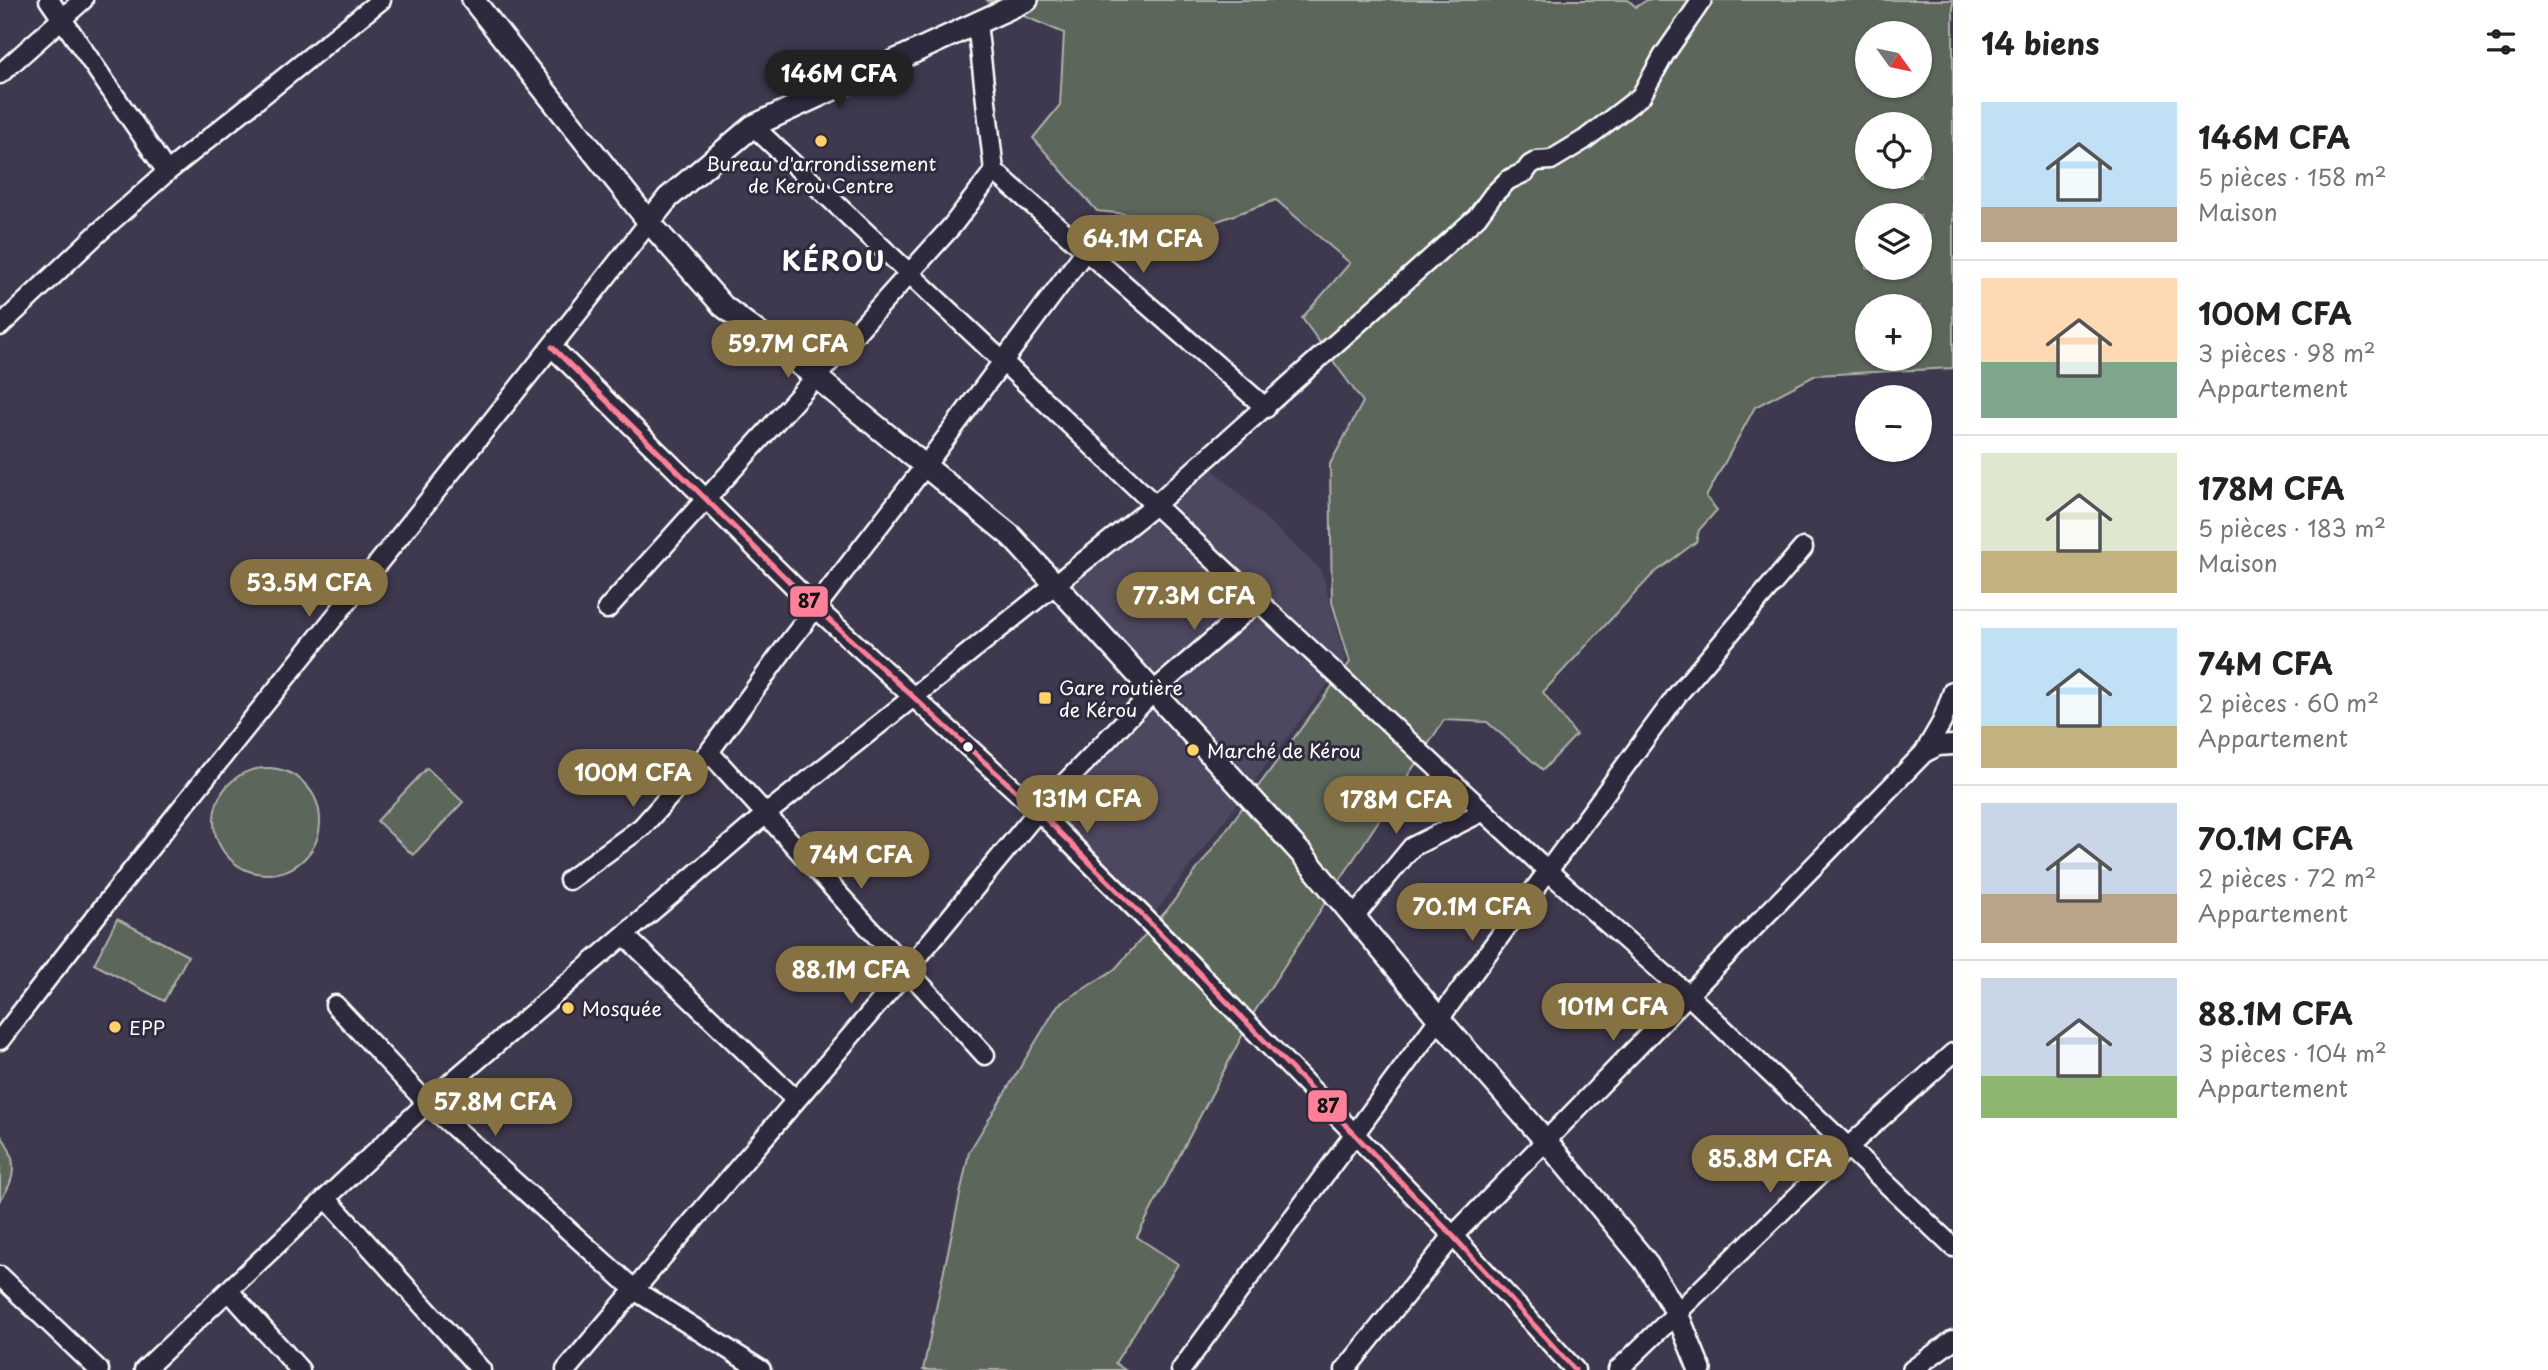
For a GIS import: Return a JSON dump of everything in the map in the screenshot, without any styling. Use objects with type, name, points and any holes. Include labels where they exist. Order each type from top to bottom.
[{"type":"main road","points":[[473,0],[649,222],[723,306],[816,377],[1011,536],[1301,853],[1645,1261],[1676,1311],[1700,1370]]},
{"type":"main road","points":[[649,222],[668,198],[753,126],[1027,0]]},
{"type":"street","points":[[49,0],[167,172]]},
{"type":"street","points":[[0,74],[83,0]]},
{"type":"street","points":[[0,326],[167,172],[381,0]]},
{"type":"street","points":[[144,1370],[427,1103],[766,814],[1155,505],[1477,217],[1508,180],[1525,172],[1537,161],[1551,160],[1584,140],[1641,96],[1664,55],[1702,0]]},
{"type":"street","points":[[977,23],[994,171],[1266,408]]},
{"type":"street","points":[[753,126],[1549,872],[1687,994],[1953,1247]]},
{"type":"street","points":[[607,609],[952,226],[994,171]]},
{"type":"street","points":[[0,1040],[106,901],[552,347],[649,222]]},
{"type":"street","points":[[569,880],[642,827],[709,752],[1086,250]]},
{"type":"street","points":[[552,347],[816,608],[1038,811],[1168,941],[1453,1236],[1575,1370]]},
{"type":"street","points":[[1181,1370],[1678,694],[1803,548]]},
{"type":"street","points":[[566,1370],[636,1291],[1038,811],[1155,691],[1258,601]]},
{"type":"street","points":[[1345,1370],[1453,1236],[1924,753],[1942,722],[1953,691]]},
{"type":"street","points":[[1924,753],[1938,746],[1953,745]]},
{"type":"street","points":[[709,752],[985,1055]]},
{"type":"street","points":[[1354,917],[1412,846],[1484,811]]},
{"type":"street","points":[[624,935],[796,1100]]},
{"type":"street","points":[[335,1005],[427,1103],[636,1291],[761,1370]]},
{"type":"street","points":[[1618,1370],[1847,1148],[1953,1053]]},
{"type":"street","points":[[327,1199],[481,1370]]},
{"type":"street","points":[[0,1276],[99,1370]]},
{"type":"street","points":[[229,1291],[300,1370]]},
{"type":"street","points":[[1912,1370],[1953,1340]]},
{"type":"shaded area","name":"Marché de Kérou","points":[[1208,465],[1321,570],[1346,660],[1150,919],[1046,813],[1166,688],[1068,586]]},
{"type":"green space","points":[[986,0],[1628,0],[1636,7],[1647,0],[1953,0],[1953,368],[1932,369],[1932,294],[1855,294],[1855,371],[1894,371],[1816,375],[1755,407],[1706,497],[1717,510],[1699,530],[1696,542],[1653,574],[1543,692],[1576,735],[1543,770],[1487,722],[1444,720],[1255,1011],[1137,1237],[1178,1264],[1115,1363],[1125,1370],[923,1370],[969,1152],[1058,1005],[1115,969],[1167,910],[1350,662],[1332,602],[1330,464],[1363,402],[1302,318],[1350,263],[1276,200],[1212,223],[1097,211],[1033,138],[1060,105],[1064,33]]},
{"type":"green space","points":[[267,768],[287,772],[304,784],[316,801],[320,821],[316,841],[304,858],[287,870],[267,874],[247,870],[230,858],[218,841],[214,821],[218,801],[230,784],[247,772]]},
{"type":"green space","points":[[427,768],[463,802],[413,855],[377,821]]},
{"type":"green space","points":[[117,919],[188,956],[164,1001],[94,964]]},
{"type":"green space","points":[[0,1134],[10,1150],[13,1167],[10,1184],[0,1200]]},
{"type":"transit line","name":"87","points":[[552,347],[816,608],[1038,811],[1168,941],[1453,1236],[1575,1370]]},
{"type":"place","name":"Bureau d'arrondissement de Kerou Centre","points":[[821,141]]},
{"type":"place","name":"Gare routière de Kérou","points":[[1045,698]]},
{"type":"place","name":"Marché de Kérou","points":[[1193,750]]},
{"type":"place","name":"Mosquée","points":[[568,1008]]},
{"type":"place","name":"EPP","points":[[115,1027]]},
{"type":"district","name":"KÉROU","points":[[834,260]]}]
